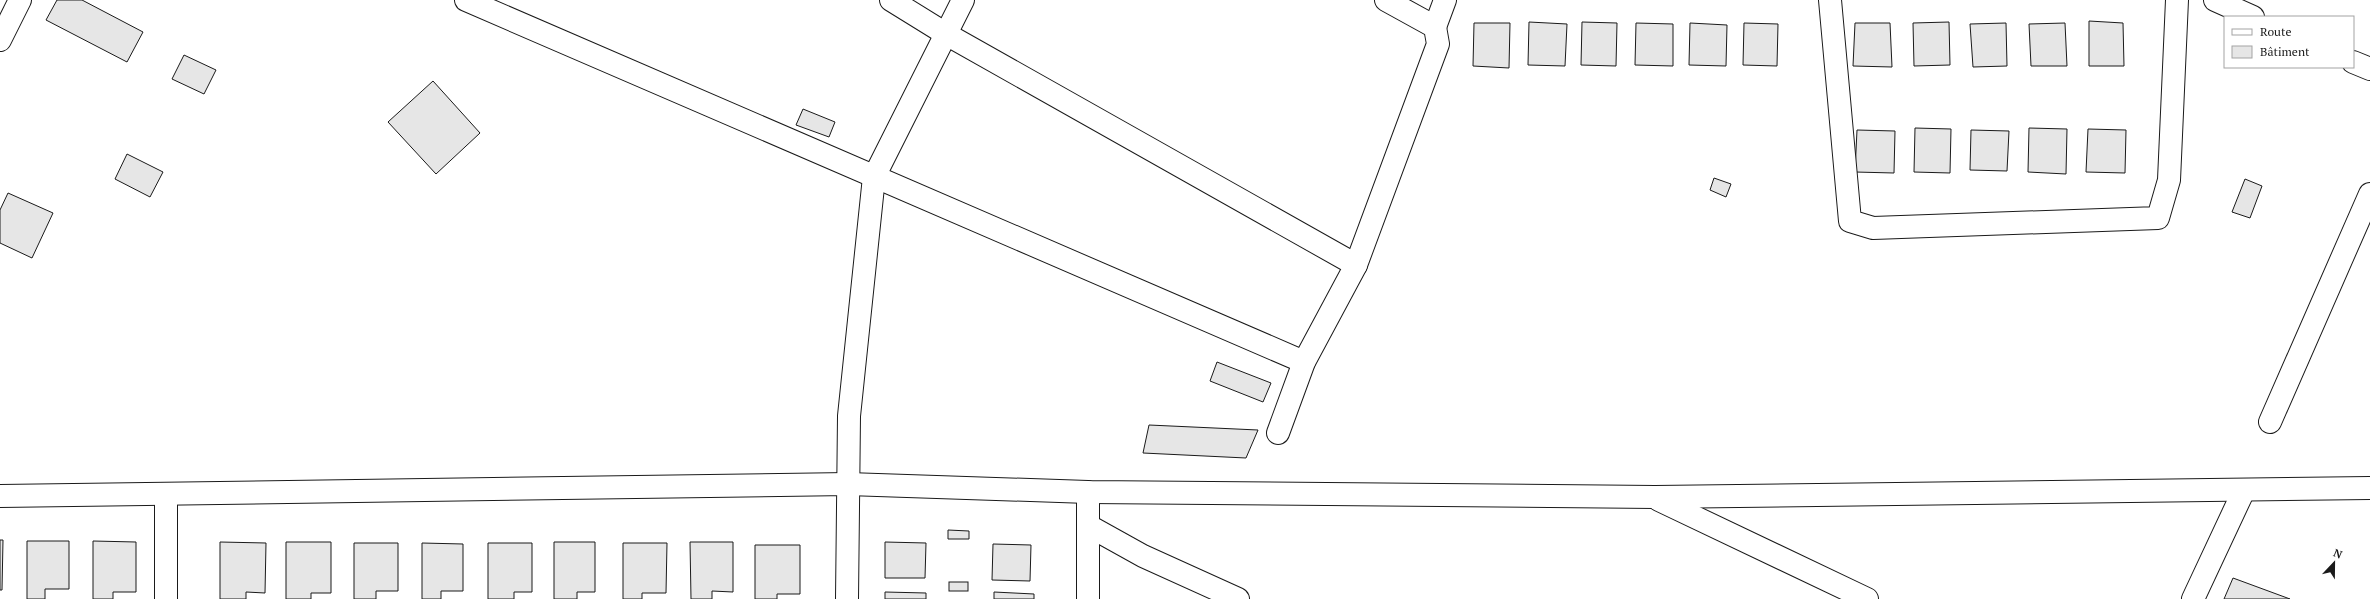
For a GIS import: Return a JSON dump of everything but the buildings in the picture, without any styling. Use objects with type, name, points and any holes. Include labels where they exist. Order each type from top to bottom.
[{"type":"street","points":[[0,40],[20,0]]},
{"type":"street","points":[[466,0],[1304,362]]},
{"type":"street","points":[[891,0],[946,34],[1356,265]]},
{"type":"street","points":[[847,599],[849,416],[874,177],[963,0]]},
{"type":"street","points":[[1386,0],[1435,27]]},
{"type":"street","points":[[1278,433],[1304,362],[1356,265],[1438,44],[1435,27],[1445,0]]},
{"type":"street","points":[[1830,0],[1850,221],[1873,228],[2158,218],[2169,180],[2177,0]]},
{"type":"street","points":[[2215,0],[2251,16]]},
{"type":"street","points":[[2354,62],[2370,69]]},
{"type":"street","points":[[2270,422],[2370,194]]},
{"type":"street","points":[[0,496],[848,484],[1088,492],[1655,497],[2370,488]]},
{"type":"street","points":[[2193,599],[2244,490]]},
{"type":"street","points":[[1088,492],[1090,526],[1088,599]]},
{"type":"street","points":[[166,494],[166,599]]},
{"type":"street","points":[[1655,497],[1867,599]]},
{"type":"street","points":[[1090,526],[1143,556],[1238,599]]}]
